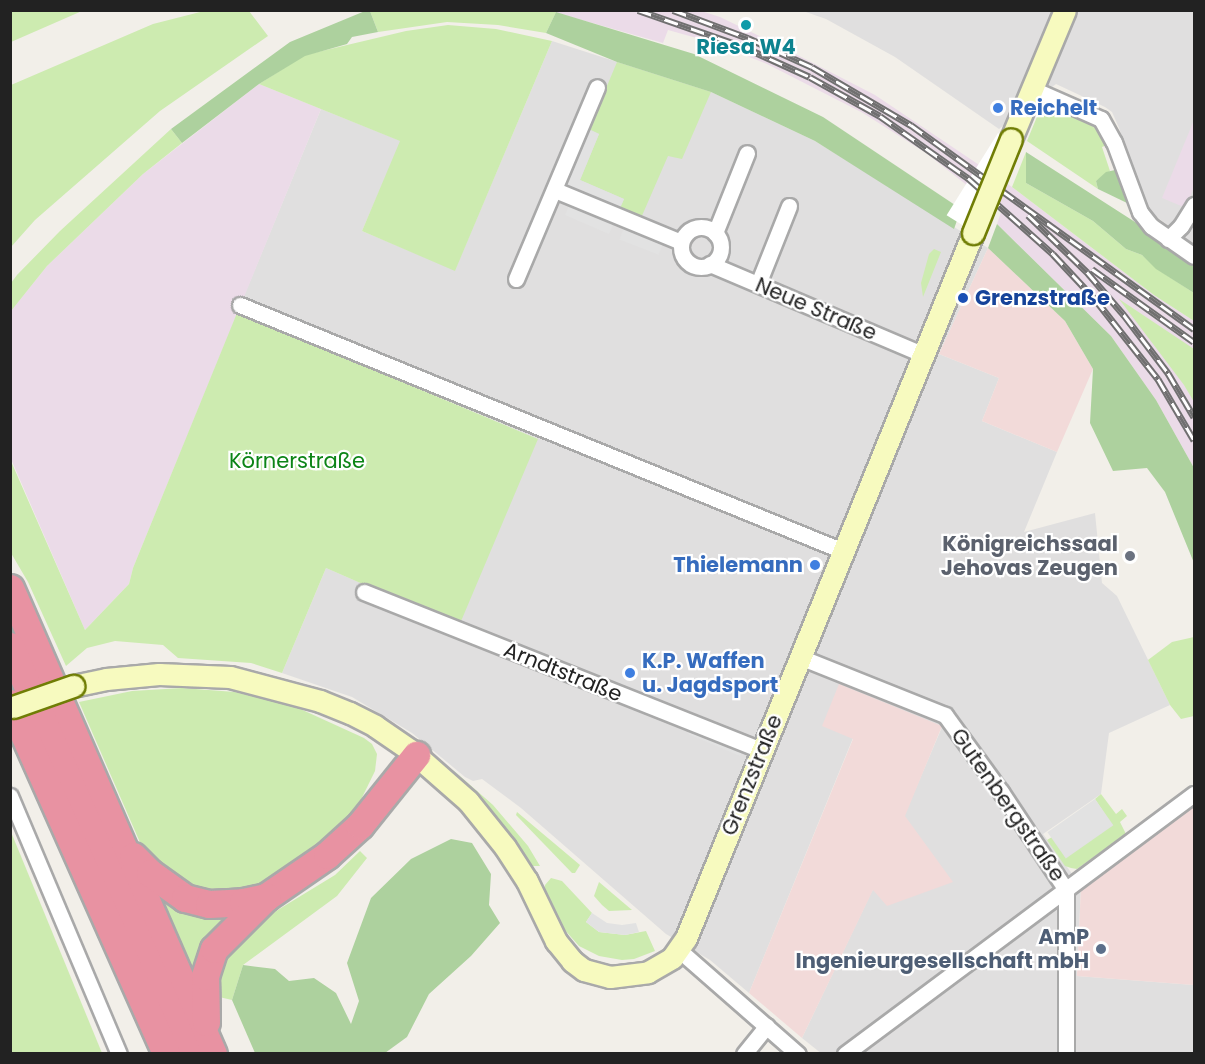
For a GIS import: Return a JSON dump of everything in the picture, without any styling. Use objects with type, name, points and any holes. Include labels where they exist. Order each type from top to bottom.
[{"type":"highway","points":[[10,588],[124,846],[203,1050]]},
{"type":"highway","points":[[10,646],[203,1050]]},
{"type":"highway","points":[[11,706],[166,1053]]},
{"type":"highway","points":[[203,1050],[205,976],[214,949],[266,897],[327,855],[360,825],[416,755]]},
{"type":"highway","points":[[124,846],[150,873],[185,898],[209,904],[243,902],[266,897]]},
{"type":"street","name":"Grenzstraße","points":[[679,950],[693,924],[922,354],[1065,10]]},
{"type":"street","points":[[516,279],[597,87]]},
{"type":"street","points":[[1033,89],[1101,119],[1114,142],[1140,212],[1151,226],[1194,256]]},
{"type":"street","points":[[715,233],[747,153]]},
{"type":"street","points":[[555,190],[681,242]]},
{"type":"street","points":[[1168,239],[1181,226],[1194,205]]},
{"type":"street","points":[[758,284],[789,206]]},
{"type":"street","points":[[705,227],[715,233],[721,248],[718,257],[710,264],[700,267],[691,264],[683,257],[681,242],[693,228],[705,227]]},
{"type":"street","name":"Neue Straße","points":[[710,264],[922,354]]},
{"type":"street","points":[[240,305],[843,551]]},
{"type":"street","name":"Arndtstraße","points":[[364,592],[762,750]]},
{"type":"street","name":"Gutenbergstraße","points":[[800,657],[945,715],[1001,792],[1066,890],[1066,1053]]},
{"type":"street","points":[[11,706],[73,686],[106,679],[159,674],[230,677],[335,706],[375,726],[450,783],[492,830],[527,881],[565,955],[578,966],[610,977],[638,976],[658,967],[679,950],[798,1053]]},
{"type":"street","points":[[845,1053],[1194,794]]},
{"type":"street","points":[[10,795],[119,1053]]},
{"type":"street","points":[[744,1053],[767,1026]]},
{"type":"shaded area","points":[[698,10],[720,17],[875,95],[1012,187],[1154,295],[1194,321],[1194,468],[1156,400],[1111,336],[997,224],[1001,212],[926,153],[863,113],[767,64],[711,42],[668,30],[663,43],[550,11]]},
{"type":"shaded area","points":[[803,11],[1194,11],[1194,245],[1153,214],[1145,204],[1119,128],[1112,112],[1105,107],[1056,84],[999,129],[895,57],[826,19]]},
{"type":"shaded area","points":[[552,41],[711,92],[815,141],[988,248],[939,354],[999,378],[982,421],[1057,452],[1024,532],[1095,513],[1102,583],[1117,596],[1170,705],[1109,733],[1101,794],[1043,834],[1081,886],[1077,976],[1194,985],[1194,1053],[822,1054],[802,1038],[873,889],[942,727],[853,738],[749,993],[710,960],[666,934],[521,808],[482,779],[473,781],[465,777],[412,733],[352,697],[282,673],[326,568],[393,597],[538,439],[237,313],[321,109],[401,141],[362,231],[455,270]]},
{"type":"shaded area","points":[[259,84],[321,109],[133,568],[129,584],[85,630],[11,459],[10,312],[47,266],[143,174]]},
{"type":"shaded area","points":[[1194,120],[1194,187],[1186,208],[1162,198]]},
{"type":"shaded area","points":[[581,126],[599,134],[580,180],[624,199],[609,234],[565,215],[572,197],[555,190]]},
{"type":"shaded area","points":[[627,220],[666,235],[659,255],[619,240]]},
{"type":"shaded area","points":[[988,248],[1065,321],[1093,369],[1057,452],[982,421],[999,378],[939,354]]},
{"type":"shaded area","points":[[839,684],[942,726],[905,816],[953,882],[887,906],[873,890],[802,1038],[749,993],[853,739],[822,726]]},
{"type":"shaded area","points":[[692,723],[745,743],[740,756],[688,734]]},
{"type":"shaded area","points":[[1095,799],[1113,825],[1066,858],[1047,832]]},
{"type":"shaded area","points":[[1194,801],[1194,985],[1077,976],[1081,886]]},
{"type":"shaded area","points":[[592,913],[607,923],[622,925],[636,923],[639,932],[625,935],[599,932],[586,922]]},
{"type":"green space","points":[[11,10],[82,10],[82,11],[11,42]]},
{"type":"green space","points":[[208,10],[249,11],[268,36],[160,111],[35,220],[11,247],[11,85],[153,24]]},
{"type":"green space","points":[[365,11],[370,11],[378,32],[352,37],[347,44],[305,56],[259,84],[182,143],[171,129],[290,42]]},
{"type":"green space","points":[[370,11],[556,12],[546,33],[498,25],[447,22],[378,32]]},
{"type":"green space","points":[[556,12],[694,54],[823,117],[961,209],[954,229],[815,141],[711,92],[617,62],[546,33]]},
{"type":"green space","points":[[448,25],[496,29],[552,41],[455,271],[362,231],[400,141],[259,84],[305,55],[406,31]]},
{"type":"green space","points":[[617,62],[711,92],[682,159],[668,156],[641,218],[619,210],[624,199],[580,180],[599,134],[589,129]]},
{"type":"green space","points":[[1052,105],[1083,119],[1096,129],[1107,145],[1102,147],[1110,171],[1096,181],[1098,189],[1027,141],[1041,107]]},
{"type":"green space","points":[[171,129],[182,143],[143,174],[47,266],[11,311],[11,283],[17,275],[60,231]]},
{"type":"green space","points":[[1026,152],[1026,183],[1093,221],[1126,249],[1142,255],[1157,269],[1194,293],[1194,321],[1154,295],[1012,187]]},
{"type":"green space","points":[[1026,152],[1135,222],[1194,266],[1194,293],[1156,269],[1142,255],[1126,249],[1093,221],[1026,183]]},
{"type":"green space","points":[[1115,170],[1127,203],[1098,189],[1096,181],[1106,172]]},
{"type":"green space","points":[[997,224],[1111,336],[1156,400],[1194,468],[1194,563],[1165,492],[1147,468],[1113,471],[1090,423],[1093,369],[1065,321],[988,248]]},
{"type":"green space","points":[[934,249],[941,252],[923,297],[921,283],[929,254]]},
{"type":"green space","points":[[1119,299],[1194,349],[1194,402],[1184,385]]},
{"type":"green space","name":"Körnerstraße","points":[[237,313],[538,439],[459,626],[326,568],[282,673],[251,663],[178,658],[163,645],[115,641],[87,648],[66,666],[28,582],[11,553],[10,459],[85,630],[129,584],[133,568]]},
{"type":"green space","points":[[1194,637],[1194,716],[1181,719],[1170,705],[1148,660],[1172,642]]},
{"type":"green space","points":[[182,688],[235,692],[296,707],[364,738],[372,744],[377,754],[375,771],[353,816],[340,830],[263,885],[237,895],[189,893],[142,847],[79,702],[132,691]]},
{"type":"green space","points":[[452,769],[493,805],[528,846],[540,866],[530,866],[488,807]]},
{"type":"green space","points":[[1101,794],[1116,814],[1122,809],[1127,816],[1120,822],[1126,834],[1077,869],[1065,866],[1047,840],[1052,837],[1066,857],[1112,825],[1095,799]]},
{"type":"green space","points":[[517,812],[580,865],[575,873],[572,873],[516,815]]},
{"type":"green space","points":[[11,832],[102,1053],[11,1053]]},
{"type":"green space","points":[[451,839],[472,843],[491,874],[489,905],[500,923],[471,956],[429,994],[407,1037],[385,1053],[255,1053],[232,1000],[243,965],[275,969],[289,981],[314,978],[336,993],[351,1024],[359,1001],[347,963],[371,898],[411,859]]},
{"type":"green space","points":[[360,851],[367,858],[337,896],[243,965],[232,1000],[215,996],[218,960],[250,927],[335,875]]},
{"type":"green space","points":[[551,878],[562,881],[592,913],[586,922],[599,932],[625,935],[646,931],[655,951],[634,959],[622,960],[599,956],[579,946],[563,928],[544,891],[545,885]]},
{"type":"green space","points":[[599,882],[632,910],[609,911],[594,896]]},
{"type":"green space","points":[[154,885],[241,910],[197,996]]},
{"type":"pier","points":[[998,133],[1022,148],[970,230],[947,215]]},
{"type":"railway","points":[[638,10],[744,47],[810,77],[880,116],[968,178],[1053,254],[1095,299],[1158,379],[1194,440]]},
{"type":"railway","points":[[673,10],[748,38],[812,67],[911,125],[1194,329]]},
{"type":"railway","points":[[1028,215],[1087,272],[1124,315],[1168,373],[1194,417]]},
{"type":"railway","points":[[1092,269],[1194,342]]},
{"type":"place","name":"Riesa W4","points":[[746,25]]},
{"type":"place","name":"Reichelt","points":[[998,108]]},
{"type":"place","name":"Grenzstraße","points":[[963,298]]},
{"type":"place","name":"Königreichssaal Jehovas Zeugen","points":[[1130,556]]},
{"type":"place","name":"Thielemann","points":[[815,565]]},
{"type":"place","name":"K.P. Waffen u. Jagdsport","points":[[630,673]]},
{"type":"place","name":"AmP Ingenieurgesellschaft mbH","points":[[1101,949]]}]
